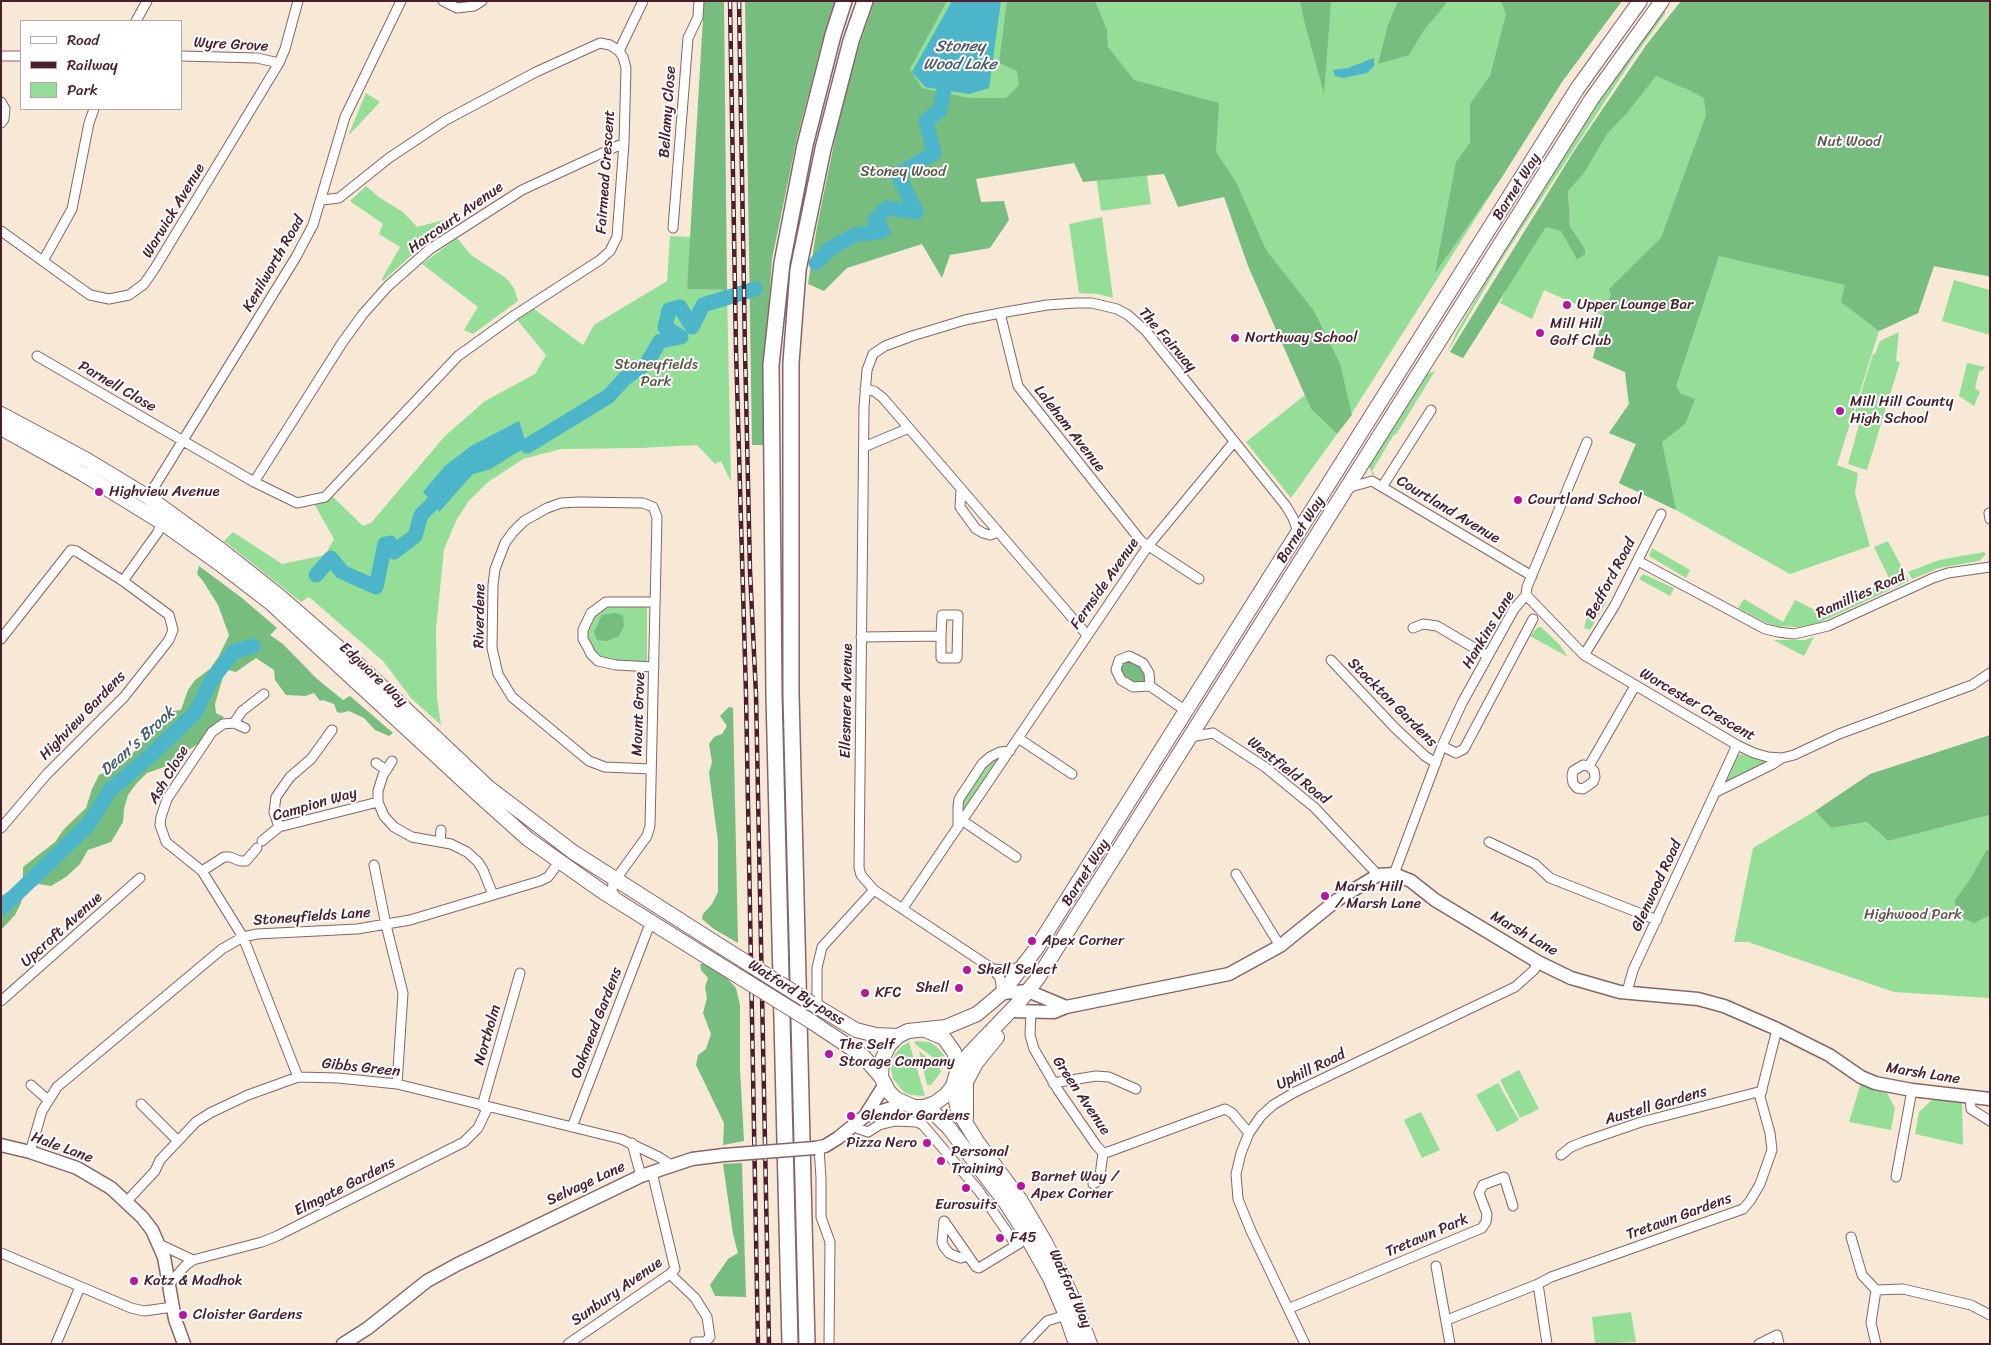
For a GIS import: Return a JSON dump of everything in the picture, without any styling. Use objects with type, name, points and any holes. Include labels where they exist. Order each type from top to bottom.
[{"type":"highway","points":[[790,1344],[774,695],[770,365],[782,263],[804,145],[844,1]]},
{"type":"highway","points":[[807,1344],[791,694],[791,363],[798,270],[825,140],[851,41],[865,1]]},
{"type":"highway","name":"Barnet Way","points":[[925,1030],[946,1026],[977,1014],[1002,993],[1044,936],[1572,97],[1640,1]]},
{"type":"highway","name":"Barnet Way","points":[[958,1068],[970,1053],[1012,1011],[1028,991],[1060,943],[1591,100],[1662,1]]},
{"type":"highway","name":"Edgware Way","points":[[1,414],[87,460],[148,497],[221,550],[360,666],[488,787],[573,852],[616,879]]},
{"type":"highway","name":"Edgware Way","points":[[1,428],[83,474],[160,522],[220,564],[272,604],[528,838],[559,862],[712,960]]},
{"type":"highway","points":[[616,879],[814,1005]]},
{"type":"highway","name":"Watford By-pass","points":[[712,960],[863,1056],[883,1080]]},
{"type":"highway","name":"Watford By-pass","points":[[814,1005],[856,1030],[876,1035],[898,1036]]},
{"type":"highway","points":[[965,1122],[967,1109],[965,1093],[970,1073],[1008,1024],[1012,1011]]},
{"type":"highway","points":[[925,1030],[944,1038],[954,1052],[958,1068],[953,1086],[946,1095],[935,1103],[924,1107],[905,1104],[896,1100],[883,1080],[882,1060],[887,1049],[898,1036],[908,1031],[925,1030]]},
{"type":"highway","name":"Watford Way","points":[[953,1086],[958,1110],[965,1122],[1034,1223],[1070,1292],[1090,1344]]},
{"type":"highway","name":"Watford Way","points":[[924,1107],[934,1113],[949,1128],[1006,1203],[1022,1242],[1050,1278],[1076,1344]]},
{"type":"main road","name":"Marsh Lane","points":[[1012,1011],[1054,1012],[1066,1007],[1229,974],[1280,946],[1337,900],[1378,875],[1394,874],[1411,880],[1435,900],[1538,962],[1571,978],[1627,992],[1698,999],[1724,1006],[1777,1029],[1829,1055],[1861,1077],[1883,1085],[1990,1100]]},
{"type":"main road","points":[[1002,993],[1028,991],[1066,1007]]},
{"type":"main road","name":"Selvage Lane","points":[[865,1116],[883,1080]]},
{"type":"main road","name":"Selvage Lane","points":[[343,1344],[368,1328],[427,1280],[615,1187],[646,1174],[692,1159],[817,1148],[838,1138],[865,1116],[905,1104]]},
{"type":"main road","name":"Hale Lane","points":[[1,1146],[30,1152],[77,1168],[111,1188],[127,1201],[152,1230],[159,1244],[170,1283],[173,1307],[184,1344]]},
{"type":"street","points":[[137,20],[147,1]]},
{"type":"street","name":"Warwick Avenue","points":[[1,231],[90,295],[109,299],[129,295],[144,284],[279,62],[285,50],[298,1]]},
{"type":"street","name":"Kenilworth Road","points":[[148,497],[314,225],[345,117],[401,1]]},
{"type":"street","points":[[443,1],[457,8],[474,6],[482,1]]},
{"type":"street","points":[[322,200],[339,198],[389,158],[446,120],[536,72],[600,43],[610,45],[619,51],[643,1]]},
{"type":"street","name":"Bellamy Close","points":[[673,228],[688,38],[698,17],[699,1]]},
{"type":"street","name":"Fairmead Crescent","points":[[183,441],[254,482],[297,503],[325,497],[458,356],[600,260],[610,251],[616,237],[624,143],[626,68],[619,51]]},
{"type":"street","points":[[1,56],[20,56]]},
{"type":"street","name":"Wyre Grove","points":[[182,56],[257,58],[279,62]]},
{"type":"street","points":[[1,102],[5,109],[4,119],[1,122]]},
{"type":"street","points":[[43,260],[72,209],[88,122],[94,110]]},
{"type":"street","name":"Harcourt Avenue","points":[[254,482],[342,343],[363,314],[388,286],[430,249],[522,190],[624,143]]},
{"type":"street","name":"The Fairway","points":[[868,365],[874,354],[885,346],[965,320],[1047,305],[1092,303],[1117,309],[1128,315],[1146,331],[1286,506],[1298,532]]},
{"type":"street","name":"Laleham Avenue","points":[[1000,313],[1018,386],[1141,541],[1199,579]]},
{"type":"street","name":"Parnell Close","points":[[37,356],[183,441]]},
{"type":"street","name":"Ellesmere Avenue","points":[[868,365],[865,389],[859,868],[861,875],[874,890],[993,969]]},
{"type":"street","points":[[865,389],[878,393],[1087,635]]},
{"type":"street","points":[[1382,486],[1431,410]]},
{"type":"street","points":[[864,447],[909,428]]},
{"type":"street","name":"Fernside Avenue","points":[[903,908],[1148,546],[1234,442]]},
{"type":"street","name":"Hankins Lane","points":[[1394,874],[1442,746],[1462,703],[1514,609],[1526,596],[1527,587],[1587,442]]},
{"type":"street","name":"Courtland Avenue","points":[[1347,488],[1372,481],[1532,576]]},
{"type":"street","points":[[962,490],[960,497],[961,512],[976,529],[983,533],[990,535],[998,532]]},
{"type":"street","name":"Riverdene","points":[[651,769],[596,765],[512,697],[504,686],[494,662],[492,648],[492,603],[495,569],[505,543],[524,521],[535,514],[561,503],[643,503],[653,507],[657,517]]},
{"type":"street","name":"Bedford Road","points":[[1584,655],[1615,605],[1660,514]]},
{"type":"street","name":"Mount Grove","points":[[616,879],[648,832],[657,517]]},
{"type":"street","points":[[1,639],[71,550],[76,551],[123,581],[158,532],[160,522]]},
{"type":"street","name":"Ramillies Road","points":[[1638,561],[1766,629],[1794,634],[1828,626],[1933,578],[1948,573],[1990,567]]},
{"type":"street","name":"Highview Gardens","points":[[1,828],[40,780],[124,697],[169,640],[173,630],[170,615],[123,581]]},
{"type":"street","name":"Worcester Crescent","points":[[1526,596],[1584,655],[1737,745],[1754,753],[1782,758],[1794,755],[1839,734],[1972,685],[1990,673]]},
{"type":"street","points":[[654,667],[616,665],[598,661],[586,646],[583,639],[583,630],[591,613],[606,602],[655,602]]},
{"type":"street","points":[[942,614],[958,615],[957,658],[942,658],[941,636],[942,614]]},
{"type":"street","points":[[1442,746],[1456,753],[1464,749],[1533,619]]},
{"type":"street","points":[[1413,628],[1423,624],[1437,626],[1488,656]]},
{"type":"street","points":[[861,637],[941,636]]},
{"type":"street","name":"Stockton Gardens","points":[[1331,660],[1402,734],[1425,756],[1436,763]]},
{"type":"street","points":[[1150,686],[1186,711]]},
{"type":"street","points":[[1589,766],[1635,686]]},
{"type":"street","name":"Ash Close","points":[[264,694],[242,711],[234,722],[222,724],[212,732],[167,799],[160,818],[160,826],[166,842],[202,871],[243,937],[298,1077]]},
{"type":"street","points":[[234,722],[245,728]]},
{"type":"street","points":[[280,827],[274,812],[276,797],[290,777],[311,759],[332,730]]},
{"type":"street","name":"Westfield Road","points":[[1190,738],[1213,733],[1265,767],[1315,808],[1378,875]]},
{"type":"street","points":[[1018,738],[1072,774]]},
{"type":"street","name":"Glenwood Road","points":[[1627,992],[1632,970],[1657,920],[1737,745]]},
{"type":"street","points":[[1010,751],[1000,752],[982,764],[960,799],[958,807],[961,824],[1016,857]]},
{"type":"street","points":[[1716,792],[1774,764],[1782,758]]},
{"type":"street","points":[[392,760],[380,784],[378,802],[384,816],[394,827],[412,837],[459,847],[474,857],[483,870],[493,895]]},
{"type":"street","points":[[376,763],[386,770]]},
{"type":"street","name":"Campion Way","points":[[202,871],[224,857],[240,861],[246,860],[259,844],[280,827],[378,802]]},
{"type":"street","points":[[440,842],[441,830]]},
{"type":"street","points":[[1489,842],[1535,864],[1550,878],[1657,920]]},
{"type":"street","name":"Stoneyfields Lane","points":[[30,1152],[42,1111],[57,1087],[214,955],[243,937],[257,934],[356,929],[410,920],[548,877],[559,862]]},
{"type":"street","points":[[374,865],[386,925],[403,993],[397,1084]]},
{"type":"street","points":[[1236,874],[1280,946]]},
{"type":"street","name":"Upcroft Avenue","points":[[1,1001],[140,878]]},
{"type":"street","points":[[616,879],[612,888],[616,899]]},
{"type":"street","points":[[814,1005],[817,968],[822,947],[874,890]]},
{"type":"street","name":"Oakmead Gardens","points":[[572,1127],[648,930]]},
{"type":"street","name":"Uphill Road","points":[[1305,1344],[1290,1308],[1251,1231],[1238,1199],[1236,1174],[1241,1153],[1249,1133],[1261,1116],[1281,1100],[1516,987],[1534,970],[1538,962]]},
{"type":"street","points":[[993,969],[1006,970],[1023,966]]},
{"type":"street","points":[[993,969],[1000,978],[1002,993]]},
{"type":"street","name":"Northolm","points":[[485,1106],[520,973]]},
{"type":"street","name":"Green Avenue","points":[[1031,1012],[1030,1035],[1034,1049],[1053,1083],[1103,1153],[1225,1109],[1232,1113],[1249,1133]]},
{"type":"street","name":"Tretawn Gardens","points":[[1447,1320],[1551,1278],[1743,1209],[1760,1184],[1772,1150],[1770,1133],[1760,1096],[1777,1029]]},
{"type":"street","points":[[1053,1083],[1096,1076],[1109,1076],[1136,1089]]},
{"type":"street","name":"Gibbs Green","points":[[127,1201],[155,1171],[160,1160],[196,1122],[248,1094],[298,1077],[338,1078],[397,1084],[632,1143],[671,1165]]},
{"type":"street","points":[[30,1085],[48,1100]]},
{"type":"street","points":[[1896,1177],[1912,1090]]},
{"type":"street","name":"Austell Gardens","points":[[1561,1155],[1583,1142],[1641,1122],[1762,1091]]},
{"type":"street","points":[[1970,1097],[1971,1109],[1990,1121]]},
{"type":"street","points":[[141,1104],[178,1141]]},
{"type":"street","name":"Elmgate Gardens","points":[[170,1283],[186,1265],[194,1260],[262,1242],[464,1142],[478,1128],[485,1106]]},
{"type":"street","points":[[854,1124],[859,1130],[868,1132],[895,1121],[917,1122],[924,1125],[1022,1242],[979,1268],[976,1267],[944,1221],[942,1242],[944,1248],[948,1253],[955,1256],[968,1256]]},
{"type":"street","points":[[632,1143],[646,1174]]},
{"type":"street","points":[[817,1148],[821,1178],[821,1217],[830,1242],[829,1344]]},
{"type":"street","points":[[1093,1184],[1098,1181],[1100,1176],[1103,1153]]},
{"type":"street","name":"Sunbury Avenue","points":[[568,1344],[673,1272],[675,1266],[646,1174]]},
{"type":"street","name":"Tretawn Park","points":[[1290,1308],[1482,1228],[1486,1222],[1487,1214],[1479,1193],[1483,1185],[1504,1177],[1513,1206]]},
{"type":"street","points":[[1851,1237],[1862,1275],[1876,1290],[1902,1289],[1971,1306],[1990,1315]]},
{"type":"street","points":[[159,1244],[194,1260]]},
{"type":"street","points":[[1,1253],[131,1308],[144,1311],[173,1307]]},
{"type":"street","points":[[1436,1266],[1450,1344]]},
{"type":"street","points":[[670,1274],[695,1298],[707,1317],[710,1337],[705,1342],[695,1342]]},
{"type":"street","points":[[1538,1284],[1541,1292],[1548,1344]]},
{"type":"street","points":[[56,1344],[80,1287]]},
{"type":"street","points":[[1876,1290],[1871,1323],[1876,1344]]},
{"type":"street","points":[[1025,1344],[1047,1321],[1066,1315]]},
{"type":"street","points":[[1758,1344],[1777,1335],[1779,1344]]},
{"type":"green space","points":[[704,1],[724,1],[727,290],[687,289]]},
{"type":"green space","points":[[745,1],[835,1],[824,35],[797,138],[772,259],[765,363],[766,445],[752,445]]},
{"type":"green space","points":[[869,1],[1622,1],[1559,82],[1505,172],[1352,413],[1349,411],[1223,190],[1179,207],[1164,162],[1121,128],[843,93]]},
{"type":"green space","name":"Stoney Wood","points":[[875,1],[947,1],[910,69],[922,88],[969,98],[1006,98],[1019,85],[1017,71],[999,63],[1007,1],[1095,1],[1107,30],[1108,47],[1134,80],[1219,103],[1216,152],[1236,182],[1266,250],[1314,311],[1340,364],[1352,415],[1337,434],[1311,409],[1248,266],[1224,197],[1178,207],[1164,174],[1083,182],[1074,163],[976,179],[981,202],[1004,201],[1009,220],[990,248],[950,255],[942,278],[922,244],[847,268],[824,291],[808,284],[817,227],[841,109]]},
{"type":"green space","points":[[1300,1],[1331,1],[1324,94],[1304,20]]},
{"type":"green space","points":[[1398,1],[1446,1],[1445,5],[1424,30],[1409,55],[1378,64],[1388,25]]},
{"type":"green space","points":[[1501,1],[1622,1],[1562,82],[1502,177],[1435,273],[1456,162],[1470,143],[1470,104],[1490,76],[1506,14]]},
{"type":"green space","name":"Nut Wood","points":[[1681,1],[1990,1],[1990,277],[1934,266],[1918,313],[1879,331],[1837,465],[1858,473],[1855,493],[1870,546],[1790,574],[1676,510],[1619,483],[1636,444],[1609,433],[1629,404],[1625,372],[1593,358],[1603,316],[1544,290],[1532,319],[1500,303],[1505,292],[1463,358],[1450,352],[1556,181]],"holes":[[[1568,192],[1570,226],[1585,249],[1577,260],[1561,230]]]},
{"type":"green space","name":"Nut Wood","points":[[1681,1],[1990,1],[1990,276],[1934,266],[1918,313],[1879,331],[1841,302],[1845,285],[1719,256],[1676,386],[1681,394],[1695,399],[1685,424],[1662,442],[1676,510],[1619,483],[1636,444],[1609,433],[1629,404],[1625,372],[1593,358],[1604,313],[1611,295],[1609,289],[1661,238],[1706,115],[1704,98],[1656,76],[1627,113],[1607,134],[1584,173],[1568,191],[1570,226],[1585,249],[1585,254],[1577,260],[1561,231],[1546,227],[1463,358],[1450,352],[1574,151],[1647,44]]},
{"type":"green space","points":[[1665,8],[1665,14],[1632,60],[1502,259],[1447,353],[1457,331],[1529,208],[1586,121]]},
{"type":"green space","points":[[366,93],[380,102],[348,136]]},
{"type":"green space","points":[[1146,168],[1151,204],[1101,211],[1096,176]]},
{"type":"green space","points":[[366,186],[380,198],[403,212],[417,227],[451,218],[454,223],[424,244],[383,281],[382,279],[400,247],[379,234],[383,224],[350,201]]},
{"type":"green space","points":[[1102,217],[1113,298],[1098,294],[1079,293],[1069,224]]},
{"type":"green space","name":"Stoneyfields Park","points":[[670,236],[691,237],[687,289],[727,290],[731,482],[721,461],[715,464],[697,445],[561,449],[523,459],[488,482],[468,502],[457,519],[444,549],[436,629],[437,698],[441,725],[411,698],[383,661],[309,597],[301,602],[224,541],[233,532],[282,564],[325,555],[334,539],[312,500],[329,493],[363,526],[371,523],[445,436],[485,401],[535,374],[546,355],[514,316],[530,306],[583,345],[594,325],[667,281]]},
{"type":"green space","points":[[457,238],[471,255],[506,278],[514,288],[518,301],[473,334],[464,330],[478,307],[422,264]]},
{"type":"green space","points":[[1954,280],[1990,290],[1990,335],[1942,321]]},
{"type":"green space","name":"Mill Hill County High School","points":[[1899,332],[1896,361],[1900,362],[1867,470],[1848,464],[1860,421],[1853,419],[1873,354],[1875,354],[1880,341]]},
{"type":"green space","points":[[1967,363],[1985,367],[1979,371],[1975,388],[1980,392],[1974,406],[1959,396]]},
{"type":"green space","points":[[1435,371],[1372,471],[1374,473],[1373,476],[1369,466],[1427,374]]},
{"type":"green space","points":[[1305,395],[1311,409],[1337,434],[1291,498],[1246,442]]},
{"type":"green space","points":[[1888,541],[1909,581],[1894,588],[1874,547]]},
{"type":"green space","points":[[1652,548],[1690,570],[1686,578],[1649,556]]},
{"type":"green space","points":[[1984,552],[1986,554],[1979,561],[1939,568],[1912,579],[1908,572],[1939,560]]},
{"type":"green space","points":[[199,566],[242,598],[277,628],[270,635],[283,644],[316,678],[343,700],[350,696],[393,733],[389,736],[375,730],[364,718],[349,711],[337,712],[334,704],[323,700],[320,701],[314,693],[305,696],[286,695],[275,680],[274,670],[256,658],[236,672],[228,670],[224,673],[215,704],[216,713],[224,717],[204,740],[167,766],[147,773],[136,784],[128,795],[123,822],[111,842],[88,850],[80,864],[66,877],[51,886],[39,884],[31,888],[23,880],[23,867],[55,842],[64,829],[86,808],[99,775],[116,767],[135,751],[144,740],[151,725],[167,712],[181,710],[188,690],[195,680],[210,669],[219,656],[229,635],[218,605],[197,574]]},
{"type":"green space","points":[[1643,574],[1674,588],[1670,596],[1639,579]]},
{"type":"green space","points":[[1886,581],[1892,589],[1808,628],[1781,626],[1778,629],[1738,608],[1744,599],[1783,622],[1795,600],[1821,613],[1825,606],[1834,608]]},
{"type":"green space","points":[[1597,596],[1607,601],[1590,630],[1584,628],[1588,613]]},
{"type":"green space","points":[[609,604],[647,606],[647,661],[611,661],[593,651],[587,641],[588,627],[592,616]]},
{"type":"green space","points":[[615,613],[623,615],[624,626],[619,636],[607,641],[597,640],[594,632],[602,615]]},
{"type":"green space","points":[[1538,627],[1541,627],[1560,645],[1568,657],[1530,636]]},
{"type":"green space","points":[[1814,637],[1804,656],[1773,640],[1805,640]]},
{"type":"green space","points":[[1130,659],[1139,664],[1146,675],[1143,683],[1130,682],[1120,672],[1122,662]]},
{"type":"green space","points":[[729,707],[733,708],[738,943],[714,929],[702,919],[703,914],[712,904],[718,892],[718,842],[709,773],[712,762],[709,744],[714,737],[722,734],[727,726],[720,716]]},
{"type":"green space","points":[[1990,735],[1990,815],[1888,841],[1867,822],[1831,828],[1815,811],[1870,774]]},
{"type":"green space","points":[[1741,754],[1766,762],[1728,781],[1726,780],[1737,756]]},
{"type":"green space","points":[[1000,757],[962,814],[961,800],[987,762]]},
{"type":"green space","name":"Highwood Park","points":[[1815,811],[1831,828],[1867,822],[1888,841],[1990,815],[1990,998],[1894,992],[1748,942],[1734,942],[1753,848]]},
{"type":"green space","points":[[1990,849],[1990,915],[1974,923],[1956,915],[1955,900],[1969,881],[1986,851]]},
{"type":"green space","points":[[15,888],[23,895],[21,903],[15,915],[1,930],[1,896]]},
{"type":"green space","points":[[700,964],[707,964],[723,974],[736,988],[740,1005],[740,1069],[744,1141],[723,1145],[724,1123],[696,1065],[698,1055],[706,1049],[711,1034],[703,1013],[707,998],[705,987],[708,978],[701,970]]},
{"type":"green space","points":[[915,1041],[929,1042],[936,1046],[944,1055],[947,1068],[915,1044]]},
{"type":"green space","points":[[909,1042],[925,1096],[911,1095],[904,1092],[893,1079],[891,1069],[895,1054],[902,1046]]},
{"type":"green space","points":[[919,1051],[939,1067],[941,1072],[931,1085],[927,1085]]},
{"type":"green space","points":[[1519,1070],[1539,1109],[1520,1118],[1500,1080]]},
{"type":"green space","points":[[1498,1083],[1519,1120],[1497,1132],[1476,1095]]},
{"type":"green space","points":[[1861,1083],[1886,1091],[1895,1108],[1891,1130],[1849,1122]]},
{"type":"green space","points":[[1933,1099],[1962,1103],[1963,1145],[1915,1134],[1919,1112]]},
{"type":"green space","points":[[1421,1112],[1440,1150],[1422,1158],[1404,1120]]},
{"type":"green space","points":[[742,1163],[746,1297],[715,1296],[710,1285],[728,1259],[738,1253],[733,1234],[723,1164]]},
{"type":"green space","points":[[1631,1312],[1636,1342],[1595,1344],[1592,1317]]},
{"type":"water","name":"Stoney Wood Lake","points":[[952,1],[1001,1],[989,88],[969,94],[925,87],[912,72]]},
{"type":"water","points":[[1374,58],[1374,66],[1367,73],[1343,78],[1335,76],[1333,70],[1348,68]]},
{"type":"water","points":[[519,421],[527,446],[491,469],[473,474],[439,512],[423,492],[445,466],[471,446]]},
{"type":"waterway","name":"Dean's Brook","points":[[816,263],[831,248],[855,235],[883,231],[875,220],[887,208],[916,212],[898,175],[934,153],[926,121],[940,110],[944,90]]},
{"type":"waterway","name":"Dean's Brook","points":[[527,446],[609,396],[624,379],[647,363],[660,341],[681,337],[665,327],[669,310],[680,307],[692,327],[703,305],[755,289]]},
{"type":"waterway","name":"Dean's Brook","points":[[316,575],[331,558],[342,572],[376,587],[385,544],[390,543],[394,552],[415,536],[421,515],[433,503]]},
{"type":"waterway","name":"Dean's Brook","points":[[1,909],[88,825],[110,790],[150,756],[195,713],[211,681],[233,652],[253,646]]},
{"type":"railway","points":[[730,1],[736,349],[746,694],[758,1344]]},
{"type":"railway","points":[[739,1],[745,350],[750,571],[756,694],[769,1344]]},
{"type":"place","name":"Upper Lounge Bar","points":[[1567,305]]},
{"type":"place","name":"Mill Hill Golf Club","points":[[1540,333]]},
{"type":"place","name":"Northway School","points":[[1235,338]]},
{"type":"place","name":"Mill Hill County High School","points":[[1840,411]]},
{"type":"place","name":"Highview Avenue","points":[[99,492]]},
{"type":"place","name":"Courtland School","points":[[1518,500]]},
{"type":"place","name":"Marsh Hill / Marsh Lane","points":[[1325,896]]},
{"type":"place","name":"Apex Corner","points":[[1032,941]]},
{"type":"place","name":"Shell Select","points":[[967,970]]},
{"type":"place","name":"Shell","points":[[959,988]]},
{"type":"place","name":"KFC","points":[[865,993]]},
{"type":"place","name":"The Self Storage Company","points":[[829,1054]]},
{"type":"place","name":"Glendor Gardens","points":[[851,1116]]},
{"type":"place","name":"Pizza Nero","points":[[927,1143]]},
{"type":"place","name":"Personal Training","points":[[941,1161]]},
{"type":"place","name":"Barnet Way / Apex Corner","points":[[1021,1186]]},
{"type":"place","name":"Eurosuits","points":[[966,1188]]},
{"type":"place","name":"F45","points":[[1000,1238]]},
{"type":"place","name":"Katz & Madhok","points":[[134,1281]]},
{"type":"place","name":"Cloister Gardens","points":[[183,1315]]}]
